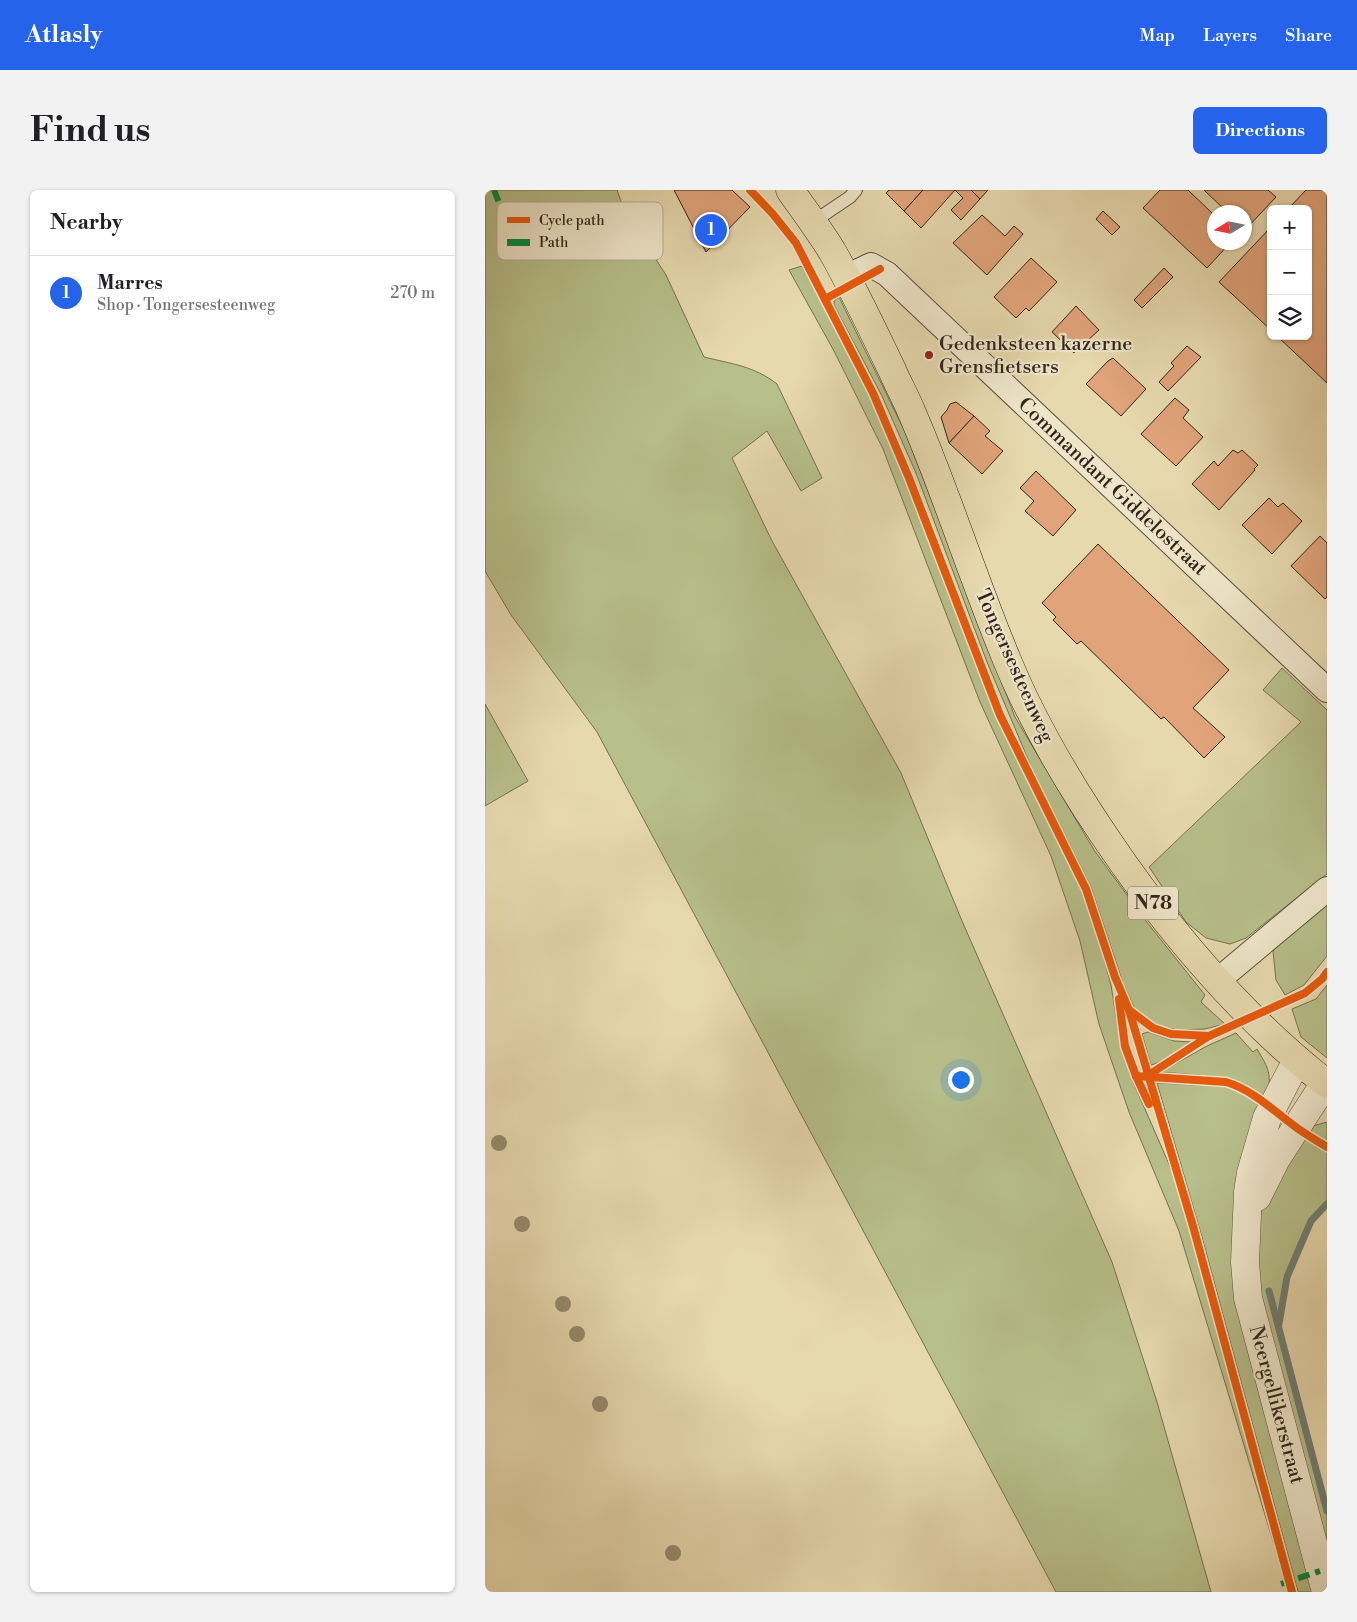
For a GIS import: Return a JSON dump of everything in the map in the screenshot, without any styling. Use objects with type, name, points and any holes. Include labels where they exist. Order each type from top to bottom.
[{"type":"main road","name":"Tongersesteenweg","points":[[790,190],[813,222],[846,276],[912,413],[1007,661],[1047,744],[1080,800],[1136,881],[1177,934],[1239,1005],[1297,1060],[1326,1084]]},
{"type":"street","name":"Commandant Giddelostraat","points":[[846,276],[871,265],[887,274],[1327,690]]},
{"type":"street","points":[[1217,980],[1327,889]]},
{"type":"street","name":"Neergellikerstraat","points":[[1297,1060],[1271,1108],[1251,1173],[1248,1192],[1245,1262],[1248,1298],[1326,1592]]},
{"type":"street","name":"Neergellikerstraat","points":[[1248,1216],[1266,1176],[1326,1084]]},
{"type":"lane","points":[[813,222],[856,190]]},
{"type":"green space","points":[[485,190],[617,190],[621,202],[497,202],[497,260],[656,260],[666,275],[704,357],[751,369],[777,384],[822,478],[801,491],[767,431],[732,458],[772,541],[901,773],[962,921],[1112,1262],[1157,1402],[1211,1592],[1056,1592],[597,732],[511,615],[485,571]]},
{"type":"green space","points":[[802,266],[865,382],[897,451],[1006,733],[1074,872],[1094,921],[1111,985],[1121,1047],[1134,1084],[1172,1171],[1185,1207],[1283,1574],[1179,1231],[1129,1112],[1099,1024],[1080,941],[1051,856],[980,702],[883,449],[834,351],[789,270]]},
{"type":"green space","points":[[839,297],[906,434],[1015,717],[1094,850],[1146,921],[1205,995],[1201,1002],[1225,1024],[1205,1029],[1178,1030],[1155,1025],[1135,1009],[1123,983],[1091,887],[1033,771],[987,662],[916,473],[882,396],[834,305],[834,301]]},
{"type":"green space","points":[[1282,668],[1327,710],[1327,874],[1246,938],[1230,944],[1206,938],[1186,922],[1149,867],[1301,722],[1263,690]]},
{"type":"green space","points":[[485,704],[528,781],[485,806]]},
{"type":"green space","points":[[1327,904],[1327,956],[1304,985],[1285,995],[1276,980],[1273,951],[1295,929]]},
{"type":"green space","points":[[1327,985],[1327,1058],[1301,1037],[1292,1009],[1316,999]]},
{"type":"green space","points":[[1148,1032],[1174,1041],[1192,1042],[1161,1062],[1151,1065],[1142,1034]]},
{"type":"green space","points":[[1236,1033],[1253,1052],[1257,1049],[1264,1062],[1269,1077],[1267,1098],[1236,1081],[1221,1077],[1161,1072],[1205,1047]]},
{"type":"green space","points":[[1157,1083],[1233,1087],[1265,1106],[1241,1198],[1314,1592],[1298,1592],[1202,1237]]},
{"type":"green space","points":[[1327,1122],[1327,1144],[1307,1132],[1313,1126]]},
{"type":"green space","points":[[1302,1135],[1327,1150],[1327,1204],[1311,1221],[1287,1277],[1279,1328],[1327,1511],[1327,1558],[1257,1292],[1257,1227],[1268,1185]]},
{"type":"building","points":[[674,190],[732,190],[750,207],[706,252]]},
{"type":"building","points":[[889,190],[923,190],[904,211],[886,193]]},
{"type":"building","points":[[923,190],[955,190],[921,228],[904,211]]},
{"type":"building","points":[[955,190],[971,190],[980,199],[961,220],[951,210],[963,198]]},
{"type":"building","points":[[971,190],[988,190],[980,199]]},
{"type":"building","points":[[1160,190],[1188,190],[1207,208],[1207,250],[1224,250],[1207,268],[1143,208]]},
{"type":"building","points":[[1204,190],[1268,190],[1276,197],[1252,223],[1252,205],[1220,205]]},
{"type":"building","points":[[1306,190],[1327,190],[1327,383],[1281,340],[1312,340],[1312,205],[1292,205]]},
{"type":"building","points":[[1103,211],[1120,227],[1112,235],[1096,219]]},
{"type":"building","points":[[982,215],[1005,236],[1014,226],[1023,234],[987,275],[953,243]]},
{"type":"building","points":[[1267,231],[1267,326],[1219,282],[1249,250],[1252,250],[1252,247]]},
{"type":"building","points":[[1031,258],[1057,282],[1029,311],[1026,308],[1016,318],[994,297]]},
{"type":"building","points":[[1164,268],[1173,277],[1142,308],[1134,300]]},
{"type":"building","points":[[1076,306],[1099,330],[1074,353],[1052,332]]},
{"type":"building","points":[[1187,346],[1201,357],[1168,391],[1159,382],[1174,366],[1171,363]]},
{"type":"building","points":[[1113,358],[1146,389],[1121,416],[1086,384]]},
{"type":"building","points":[[1175,398],[1189,410],[1183,418],[1203,437],[1176,466],[1141,434]]},
{"type":"building","points":[[956,402],[974,416],[949,443],[941,417],[950,404]]},
{"type":"building","points":[[974,416],[990,431],[985,436],[1003,451],[982,474],[949,443]]},
{"type":"building","points":[[1233,450],[1238,453],[1242,450],[1258,465],[1219,510],[1192,484],[1214,461],[1218,466]]},
{"type":"building","points":[[1036,471],[1076,510],[1053,536],[1025,511],[1034,501],[1020,488]]},
{"type":"building","points":[[1269,498],[1278,507],[1283,503],[1302,521],[1272,554],[1242,525]]},
{"type":"building","points":[[1320,536],[1327,543],[1327,597],[1325,599],[1291,566]]},
{"type":"building","points":[[1098,544],[1229,670],[1193,708],[1225,737],[1204,758],[1164,717],[1161,719],[1081,641],[1077,644],[1053,620],[1056,617],[1042,603]]},
{"type":"waterway","points":[[1279,1324],[1287,1277],[1311,1221],[1327,1204]]},
{"type":"waterway","points":[[1269,1291],[1327,1511]]},
{"type":"marked path","points":[[494,190],[499,202]]},
{"type":"marked path","points":[[1281,1584],[1320,1571]]},
{"type":"cycle path","points":[[750,190],[772,213],[796,243],[873,393],[909,478],[1000,715],[1086,889],[1115,977],[1129,1010],[1193,1226],[1292,1592]]},
{"type":"cycle path","points":[[825,299],[880,269]]},
{"type":"cycle path","points":[[1147,1076],[1209,1036],[1305,993],[1322,979],[1327,972]]},
{"type":"cycle path","points":[[1119,999],[1125,1046],[1149,1104]]},
{"type":"cycle path","points":[[1129,1010],[1153,1028],[1171,1034],[1209,1036]]},
{"type":"cycle path","points":[[1136,1076],[1226,1082],[1255,1096],[1297,1128],[1327,1147]]},
{"type":"place","name":"Marres","points":[[711,230]]},
{"type":"place","name":"Gedenksteen kazerne Grensfietsers","points":[[929,355]]}]
